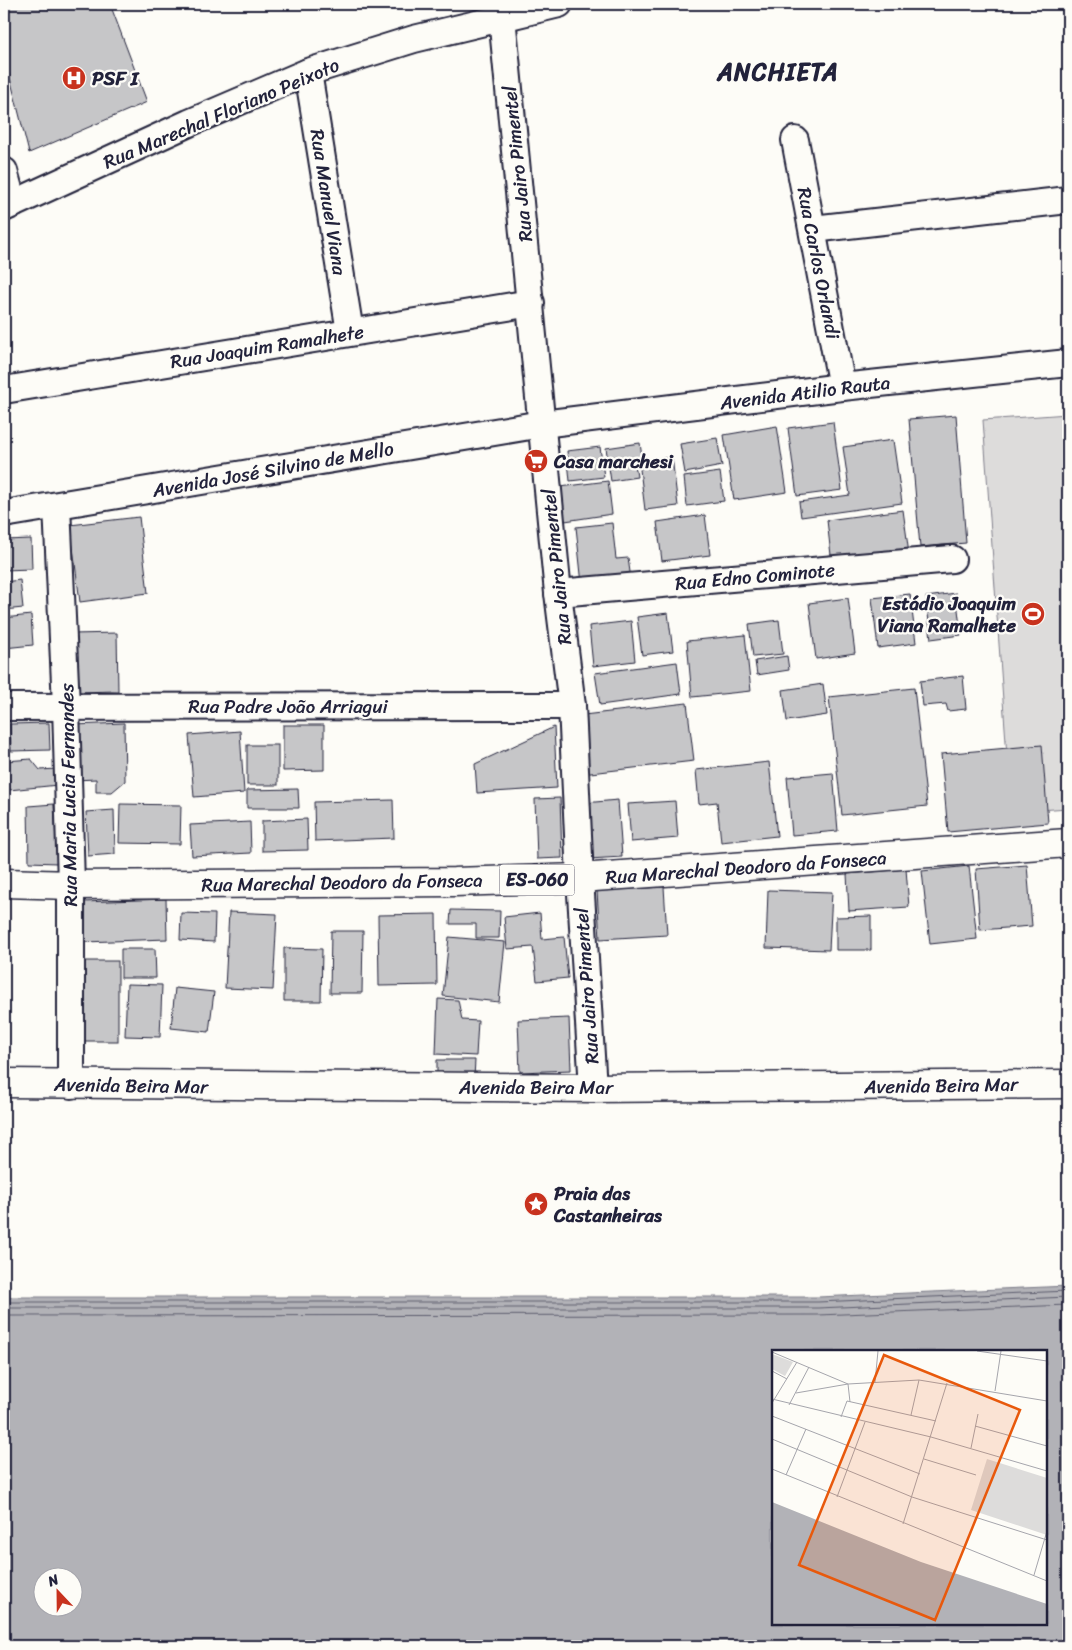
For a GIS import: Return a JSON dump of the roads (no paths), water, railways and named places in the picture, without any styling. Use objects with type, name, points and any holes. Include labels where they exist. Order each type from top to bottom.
[{"type":"main road","name":"Rua Marechal Deodoro da Fonseca","points":[[4,883],[71,885],[454,882],[580,878],[1068,844]]},
{"type":"main road","name":"Avenida Beira Mar","points":[[4,1083],[593,1088],[1068,1084]]},
{"type":"street","name":"Rua Marechal Floriano Peixoto","points":[[8,206],[189,123],[308,72],[414,39],[559,4]]},
{"type":"street","name":"Rua Jairo Pimentel","points":[[502,17],[558,593],[572,706],[593,1088]]},
{"type":"street","name":"Rua Manuel Viana","points":[[308,72],[350,332]]},
{"type":"street","name":"Rua Carlos Orlandi","points":[[795,140],[814,229],[842,387]]},
{"type":"street","points":[[4,171],[8,206]]},
{"type":"street","points":[[814,229],[1068,200]]},
{"type":"street","name":"Rua Joaquim Ramalhete","points":[[4,390],[531,303]]},
{"type":"street","name":"Avenida Atilio Rauta","points":[[542,424],[842,387],[1068,362]]},
{"type":"street","name":"Avenida José Silvino de Mello","points":[[4,514],[542,424]]},
{"type":"street","name":"Rua Maria Lucia Fernandes","points":[[57,506],[66,706],[71,885],[71,1084]]},
{"type":"street","name":"Rua Edno Cominote","points":[[558,593],[952,559]]},
{"type":"street","name":"Rua Padre João Arriagui","points":[[4,707],[572,706]]},
{"type":"water","points":[[1068,1286],[1068,1646],[4,1646],[4,1297],[818,1297]]},
{"type":"place","name":"PSF I","points":[[74,78]]},
{"type":"place","name":"Casa marchesi","points":[[536,461]]},
{"type":"place","name":"Estádio Joaquim Viana Ramalhete","points":[[1033,614]]},
{"type":"place","name":"Praia das Castanheiras","points":[[536,1204]]},
{"type":"district","name":"ANCHIETA","points":[[778,72]]}]
